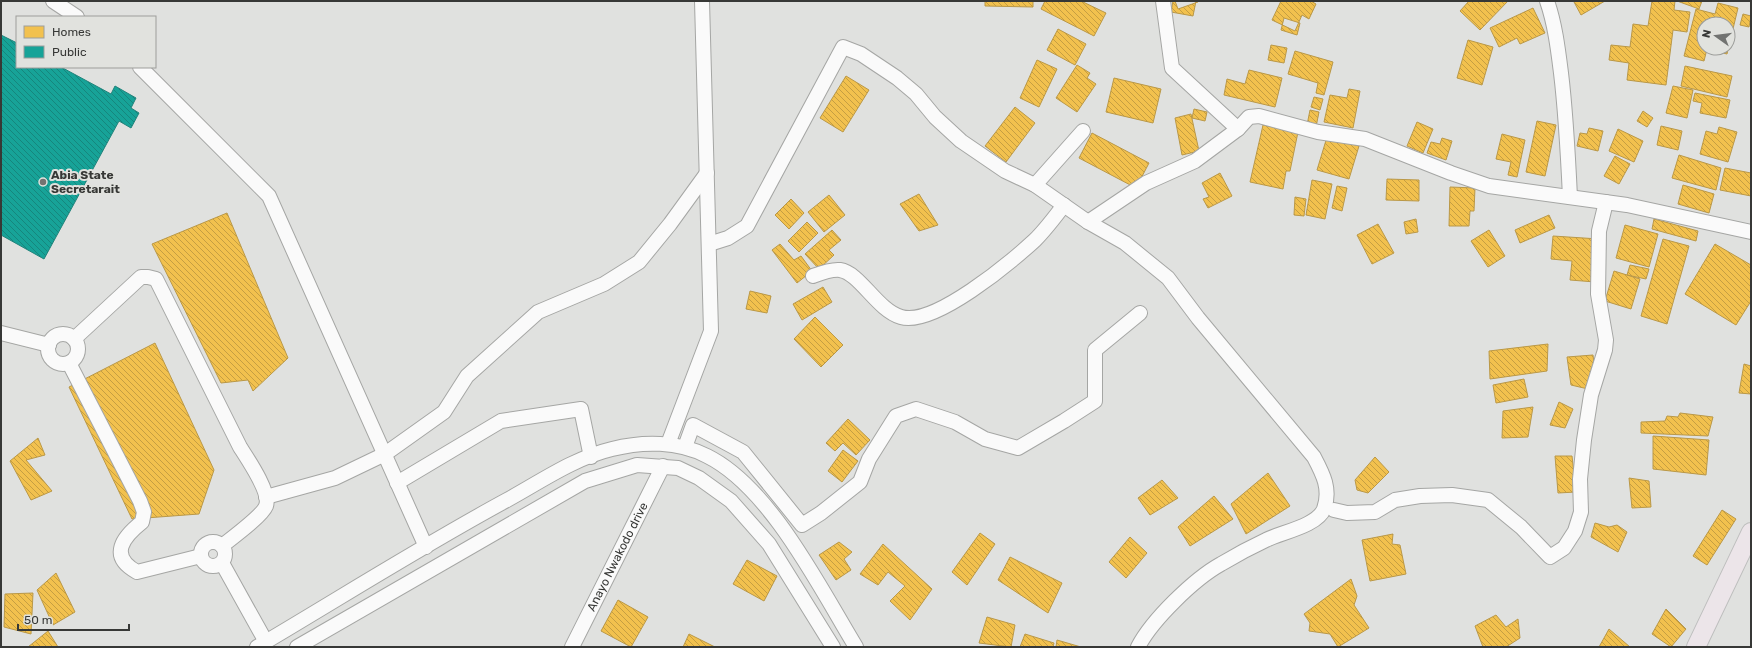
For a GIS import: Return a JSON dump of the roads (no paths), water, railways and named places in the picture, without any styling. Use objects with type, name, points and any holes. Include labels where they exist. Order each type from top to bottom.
[{"type":"main road","points":[[1696,647],[1749,540]]},
{"type":"street","points":[[53,1],[76,16]]},
{"type":"street","points":[[668,444],[711,331],[702,1]]},
{"type":"street","points":[[1163,1],[1172,68],[1238,129]]},
{"type":"street","points":[[1547,1],[1559,50],[1565,105],[1570,197]]},
{"type":"street","points":[[709,244],[728,238],[747,226],[843,47],[861,54],[897,78],[916,94],[935,117],[961,141],[1005,170],[1035,185],[1088,222],[1125,243],[1168,278],[1198,318],[1314,457],[1325,478],[1327,490],[1324,509],[1318,517],[1308,523],[1267,539],[1220,564],[1202,576],[1163,614],[1141,640],[1138,647]]},
{"type":"street","points":[[141,68],[269,196],[426,547]]},
{"type":"street","points":[[1088,222],[1146,183],[1194,160],[1238,129],[1249,117],[1259,116],[1318,132],[1365,139],[1450,173],[1489,186],[1606,202],[1751,232]]},
{"type":"street","points":[[1035,185],[1083,131]]},
{"type":"street","points":[[266,497],[335,478],[385,454],[444,412],[468,376],[538,312],[604,284],[639,262],[670,224],[707,172]]},
{"type":"street","points":[[1334,510],[1347,513],[1375,512],[1396,500],[1420,496],[1452,495],[1488,500],[1521,527],[1550,557],[1564,548],[1575,531],[1580,512],[1580,479],[1591,394],[1605,350],[1606,340],[1598,294],[1599,231],[1606,202]]},
{"type":"street","points":[[813,276],[832,270],[840,270],[856,279],[889,312],[903,318],[919,317],[941,310],[991,276],[1036,239],[1064,205]]},
{"type":"street","points":[[74,339],[141,277],[148,276],[156,279],[240,447],[256,473],[266,497],[266,506],[259,515],[222,546]]},
{"type":"street","points":[[685,447],[693,425],[743,452],[802,525],[821,513],[860,482],[869,459],[896,416],[916,409],[955,422],[984,440],[1018,448],[1064,421],[1095,401],[1095,350],[1140,313]]},
{"type":"street","points":[[1,333],[49,345]]},
{"type":"street","points":[[65,334],[74,339],[77,343],[78,353],[73,361],[64,364],[55,362],[49,354],[49,345],[51,340],[65,334]]},
{"type":"street","points":[[69,363],[140,501],[144,512],[142,522],[128,533],[122,543],[121,552],[124,560],[129,567],[137,572],[202,556]]},
{"type":"street","points":[[397,483],[501,421],[581,409],[591,456]]},
{"type":"street","points":[[222,563],[261,644],[426,547],[576,462],[612,449],[658,443],[668,444],[685,447],[708,456],[746,484],[785,531],[856,647]]},
{"type":"street","points":[[297,647],[585,481],[637,465],[678,468],[699,478],[731,501],[769,544],[833,647]]},
{"type":"street","name":"Anayo Nwakodo drive","points":[[572,647],[663,466]]},
{"type":"street","points":[[211,542],[217,542],[222,546],[225,551],[225,558],[222,563],[216,566],[210,566],[204,562],[202,550],[205,545],[211,542]]},
{"type":"place","name":"Abia State Secretarait","points":[[43,182]]}]
